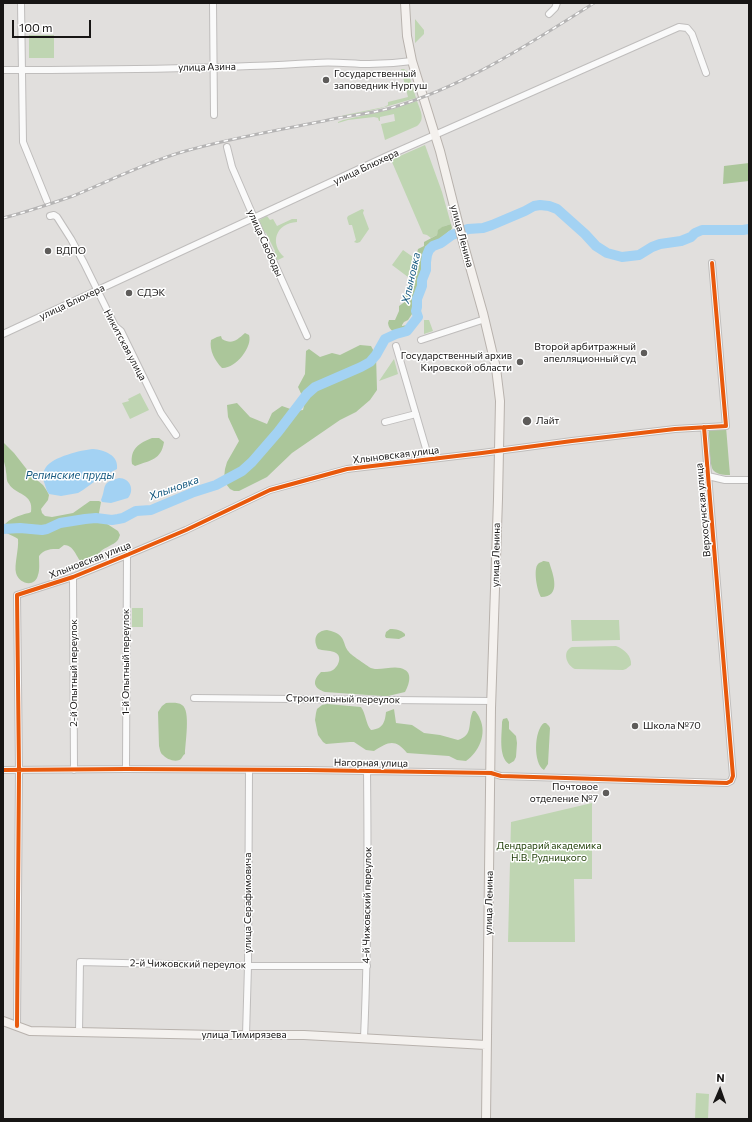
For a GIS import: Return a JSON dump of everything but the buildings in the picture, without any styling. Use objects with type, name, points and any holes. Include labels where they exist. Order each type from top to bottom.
[{"type":"main road","name":"улица Ленина","points":[[405,3],[407,36],[412,61],[434,136],[440,151],[457,221],[485,319],[496,369],[500,401],[492,701],[486,1119]]},
{"type":"main road","name":"улица Тимирязева","points":[[3,1021],[30,1031],[304,1035],[486,1045]]},
{"type":"street","points":[[21,3],[23,142],[47,200]]},
{"type":"street","points":[[213,3],[214,116]]},
{"type":"street","points":[[550,14],[556,8],[557,3]]},
{"type":"street","name":"улица Блюхера","points":[[3,334],[434,136],[679,27],[687,28],[692,34],[706,73]]},
{"type":"street","name":"улица Азина","points":[[3,70],[214,67],[325,62],[369,64],[412,61]]},
{"type":"street","name":"улица Свободы","points":[[227,147],[232,167],[307,336]]},
{"type":"street","name":"Никитская улица","points":[[50,216],[57,217],[71,239],[115,326],[121,331],[161,413],[176,435]]},
{"type":"street","points":[[704,427],[726,426],[712,263]]},
{"type":"street","points":[[421,340],[485,319]]},
{"type":"street","points":[[396,346],[429,459]]},
{"type":"street","points":[[385,422],[416,414]]},
{"type":"street","name":"Хлыновская улица","points":[[19,770],[17,595],[73,576],[127,555],[186,530],[270,490],[347,469],[675,429],[704,427]]},
{"type":"street","name":"Верхосунская улица","points":[[704,427],[733,776]]},
{"type":"street","points":[[708,476],[725,480],[749,480]]},
{"type":"street","name":"1-й Опытный переулок","points":[[126,769],[127,555]]},
{"type":"street","name":"2-й Опытный переулок","points":[[73,576],[74,770]]},
{"type":"street","name":"Строительный переулок","points":[[194,698],[492,701]]},
{"type":"street","name":"Нагорная улица","points":[[3,770],[306,770],[491,773],[501,776],[727,783],[731,781],[733,776]]},
{"type":"street","points":[[17,1026],[19,770]]},
{"type":"street","name":"улица Серафимовича","points":[[246,1035],[248,966],[249,770]]},
{"type":"street","name":"4-й Чижовский переулок","points":[[364,1038],[367,966],[367,771]]},
{"type":"street","name":"2-й Чижовский переулок","points":[[79,1032],[80,962],[248,966],[367,966]]},
{"type":"green space","points":[[415,19],[424,30],[424,34],[415,43]]},
{"type":"green space","points":[[29,35],[54,35],[54,58],[29,58]]},
{"type":"green space","points":[[401,69],[408,72],[416,98],[378,109],[331,119],[384,107],[388,105],[388,102],[408,97]]},
{"type":"green space","points":[[417,101],[422,114],[420,123],[417,126],[385,140],[381,124],[395,121],[394,114],[380,117],[380,121],[378,118],[374,117],[348,120],[338,123],[343,120],[393,109]]},
{"type":"green space","points":[[425,145],[442,192],[451,224],[439,230],[437,235],[431,238],[423,234],[392,162],[393,159]]},
{"type":"green space","points":[[749,163],[749,181],[723,184],[724,166]]},
{"type":"green space","points":[[362,209],[364,210],[363,213],[369,229],[360,242],[357,243],[354,242],[356,240],[352,225],[349,225],[347,218],[348,216]]},
{"type":"green space","points":[[267,216],[270,220],[273,219],[277,226],[292,219],[297,219],[297,222],[284,226],[277,235],[277,246],[279,252],[284,257],[278,260],[273,255],[275,251],[266,233],[263,232],[258,222]]},
{"type":"green space","points":[[451,224],[451,230],[440,239],[425,247],[423,259],[424,272],[420,279],[420,286],[415,299],[416,308],[408,320],[402,325],[407,325],[409,328],[408,332],[404,334],[393,331],[388,323],[389,320],[395,320],[399,311],[399,306],[406,301],[404,294],[411,280],[410,272],[413,257],[417,253],[418,249],[424,246],[424,242],[437,235],[438,230],[442,227]]},
{"type":"green space","points":[[403,250],[413,257],[408,277],[392,265]]},
{"type":"green space","points":[[424,320],[429,320],[433,331],[424,334]]},
{"type":"green space","points":[[245,333],[249,335],[250,340],[246,351],[232,365],[222,368],[213,355],[211,340],[221,336],[222,339],[232,342],[237,340]]},
{"type":"green space","points":[[360,345],[371,346],[376,355],[377,390],[370,400],[356,412],[340,420],[292,453],[267,477],[239,491],[230,489],[224,478],[225,469],[227,462],[239,441],[228,417],[227,405],[237,403],[250,417],[267,424],[272,413],[282,406],[296,411],[303,410],[305,402],[298,387],[305,374],[306,351],[309,349],[320,357],[332,353],[340,355]]},
{"type":"green space","points":[[394,359],[398,374],[379,381]]},
{"type":"green space","points":[[140,393],[149,410],[130,419],[122,403],[129,401],[128,399]]},
{"type":"green space","points":[[726,427],[730,475],[720,474],[712,469],[710,455],[709,431],[711,429]]},
{"type":"green space","points":[[152,438],[159,438],[164,442],[163,448],[158,456],[150,461],[135,466],[132,464],[132,454],[136,447]]},
{"type":"green space","points":[[3,443],[14,453],[32,476],[43,485],[47,491],[49,495],[48,500],[41,509],[45,516],[52,517],[73,513],[90,501],[99,501],[101,502],[99,513],[101,520],[118,531],[120,535],[118,540],[101,551],[95,558],[87,563],[80,561],[69,546],[64,545],[59,549],[50,549],[45,551],[39,556],[39,571],[34,582],[27,583],[20,580],[16,573],[18,539],[5,532],[4,527],[13,518],[31,512],[31,506],[30,501],[12,488],[7,481],[6,468],[3,458]]},
{"type":"green space","points":[[544,561],[549,562],[554,578],[554,589],[548,596],[541,597],[537,585],[536,570],[538,564]]},
{"type":"green space","points":[[132,608],[143,608],[143,627],[132,627]]},
{"type":"green space","points":[[571,620],[619,620],[620,640],[572,641]]},
{"type":"green space","points":[[390,629],[400,631],[405,634],[405,636],[399,639],[386,638],[386,632]]},
{"type":"green space","points":[[327,630],[339,635],[350,653],[369,667],[377,669],[396,667],[405,670],[409,674],[409,681],[405,692],[382,696],[325,692],[318,688],[315,681],[318,675],[321,672],[329,672],[333,670],[339,661],[337,653],[318,649],[316,646],[316,636],[320,632]]},
{"type":"green space","points":[[616,646],[625,651],[629,656],[631,665],[626,669],[575,669],[569,664],[566,658],[567,652],[572,647]]},
{"type":"green space","points":[[166,703],[182,705],[185,708],[187,720],[185,754],[181,759],[174,761],[166,758],[161,753],[159,746],[158,712]]},
{"type":"green space","points":[[327,704],[361,707],[371,730],[381,727],[385,719],[386,712],[394,709],[396,723],[412,725],[424,733],[440,735],[458,740],[463,738],[468,732],[471,715],[473,711],[475,711],[482,725],[482,737],[475,753],[466,761],[457,760],[449,756],[407,753],[403,748],[395,743],[383,745],[374,751],[366,750],[354,742],[326,744],[318,735],[315,720],[317,709],[322,705]]},
{"type":"green space","points":[[507,718],[509,722],[509,729],[516,736],[517,743],[516,757],[514,761],[509,764],[503,756],[501,745],[502,722],[503,719]]},
{"type":"green space","points":[[544,723],[546,723],[550,728],[548,764],[544,770],[540,767],[536,747],[538,732]]},
{"type":"green space","name":"Дендрарий академика Н.В. Рудницкого","points":[[592,803],[592,879],[574,879],[575,942],[508,942],[511,822]]},
{"type":"green space","points":[[696,1093],[709,1094],[708,1119],[695,1119]]},
{"type":"water","name":"Репинские пруды","points":[[93,449],[110,454],[116,460],[117,469],[98,479],[78,493],[61,496],[49,494],[42,476],[46,467],[61,457],[75,452]]},
{"type":"water","name":"Репинские пруды","points":[[119,478],[129,482],[131,492],[128,498],[111,503],[102,502],[101,500],[107,483]]},
{"type":"waterway","name":"Хлыновка","points":[[3,529],[20,528],[42,530],[60,523],[85,519],[96,518],[112,520],[123,518],[136,511],[151,510],[194,492],[216,485],[242,471],[252,462],[278,432],[307,394],[315,387],[370,362],[376,355],[385,339],[407,331],[418,317],[416,311],[417,299],[426,270],[427,255],[429,250],[452,235],[468,229],[483,228],[492,225],[534,206],[540,205],[557,209],[596,246],[607,253],[622,257],[639,255],[660,244],[681,241],[702,230],[749,229]]},
{"type":"railway","points":[[3,218],[30,211],[73,196],[168,156],[240,138],[338,118],[371,113],[418,99],[445,88],[496,63],[594,3]]},
{"type":"cycle path","points":[[17,1026],[19,770],[17,595],[73,577],[127,555],[186,530],[270,490],[347,469],[675,429],[726,426],[712,263]]},
{"type":"cycle path","points":[[3,770],[306,770],[491,773],[501,776],[727,783],[731,781],[733,776],[704,427]]},
{"type":"place","name":"Государственный заповедник Нургуш","points":[[326,80]]},
{"type":"place","name":"ВДПО","points":[[48,251]]},
{"type":"place","name":"СДЭК","points":[[129,293]]},
{"type":"place","name":"Второй арбитражный апелляционный суд","points":[[644,353]]},
{"type":"place","name":"Государственный архив Кировской области","points":[[520,362]]},
{"type":"place","name":"Лайт","points":[[527,421]]},
{"type":"place","name":"Школа №70","points":[[635,726]]},
{"type":"place","name":"Почтовое отделение №7","points":[[606,793]]}]
